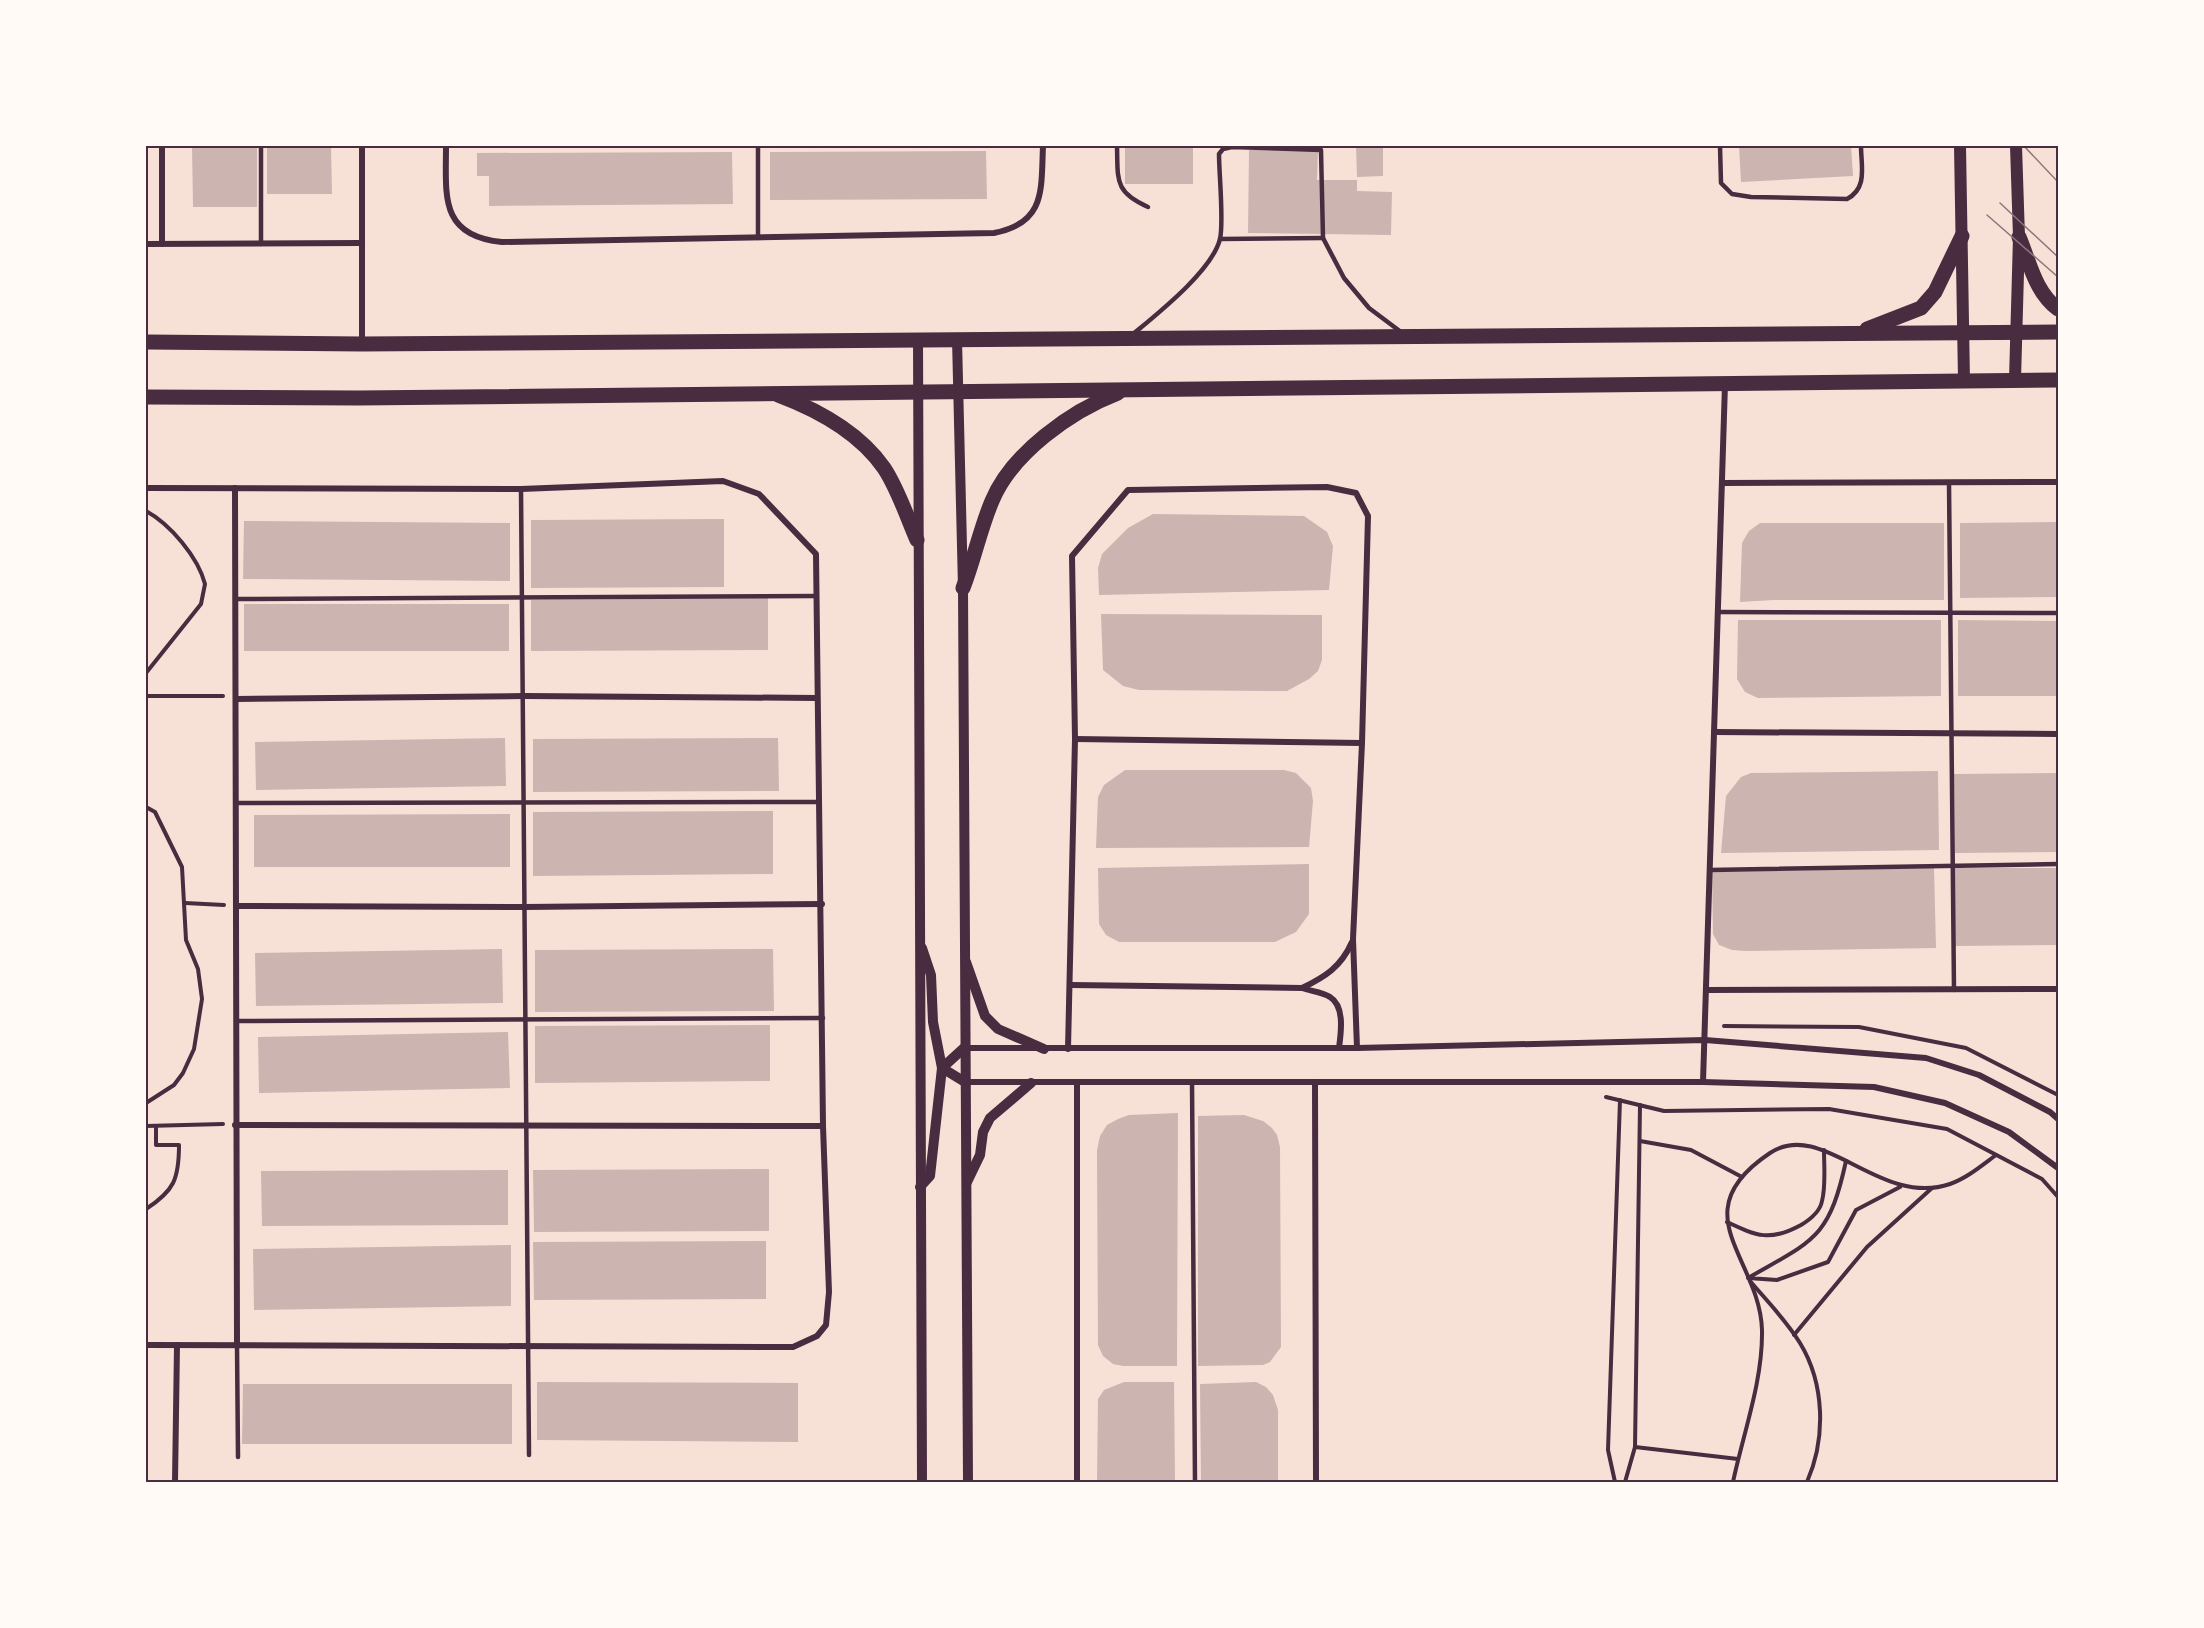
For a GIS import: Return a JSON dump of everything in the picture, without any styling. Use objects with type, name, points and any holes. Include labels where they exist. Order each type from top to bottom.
[{"type":"main road","points":[[1960,146],[1964,380]]},
{"type":"main road","points":[[2016,146],[2019,237],[2015,332],[2016,380]]},
{"type":"main road","points":[[1856,333],[1921,308],[1935,292],[1962,236]]},
{"type":"main road","points":[[2019,237],[2039,288],[2048,301],[2058,309]]},
{"type":"main road","points":[[146,342],[362,344],[918,338],[2058,332]]},
{"type":"main road","points":[[146,397],[359,398],[2058,380]]},
{"type":"main road","points":[[963,588],[992,498],[1015,466],[1050,431],[1088,404],[1126,389]]},
{"type":"main road","points":[[771,392],[811,408],[848,431],[867,448],[884,468],[917,540]]},
{"type":"street","points":[[162,146],[162,244]]},
{"type":"street","points":[[362,146],[362,344]]},
{"type":"street","points":[[446,146],[446,202],[454,219],[480,240],[502,243],[994,233],[1014,229],[1032,216],[1041,195],[1043,146]]},
{"type":"street","points":[[146,244],[361,243]]},
{"type":"street","points":[[918,338],[922,1482]]},
{"type":"street","points":[[957,339],[963,588],[968,1482]]},
{"type":"street","points":[[1703,1082],[1725,383]]},
{"type":"street","points":[[146,488],[521,489],[723,481],[759,494],[816,554],[823,1126],[829,1292],[826,1325],[817,1336],[794,1347],[146,1345]]},
{"type":"street","points":[[1722,483],[2058,482]]},
{"type":"street","points":[[1068,1049],[1075,739],[1072,556],[1128,490],[1327,487],[1356,494],[1368,516],[1362,743],[1353,939],[1357,1048]]},
{"type":"street","points":[[235,488],[236,803],[233,905],[236,1021],[237,1345]]},
{"type":"street","points":[[236,699],[524,696],[817,698]]},
{"type":"street","points":[[1714,732],[2058,734]]},
{"type":"street","points":[[1075,739],[1362,743]]},
{"type":"street","points":[[233,905],[525,907],[822,904]]},
{"type":"street","points":[[919,939],[931,975],[933,1022],[942,1068],[930,1176],[920,1187]]},
{"type":"street","points":[[1302,988],[1331,974],[1347,954],[1353,939]]},
{"type":"street","points":[[964,956],[985,1016],[998,1029],[1044,1049]]},
{"type":"street","points":[[1071,985],[1302,988],[1330,997],[1336,1004],[1340,1016],[1339,1048]]},
{"type":"street","points":[[1706,990],[2058,989]]},
{"type":"street","points":[[942,1068],[964,1048],[1357,1048],[1705,1040],[1926,1058],[1978,1075],[2050,1112],[2058,1119]]},
{"type":"street","points":[[942,1068],[965,1082],[1703,1082],[1874,1087],[1946,1103],[2009,1132],[2058,1168]]},
{"type":"street","points":[[1077,1082],[1077,1482]]},
{"type":"street","points":[[1315,1082],[1316,1482]]},
{"type":"street","points":[[966,1183],[980,1155],[983,1132],[990,1118],[1031,1083]]},
{"type":"street","points":[[235,1125],[823,1126]]},
{"type":"street","points":[[175,1482],[177,1345]]},
{"type":"lane","points":[[261,146],[261,244]]},
{"type":"lane","points":[[758,146],[758,238]]},
{"type":"lane","points":[[1117,146],[1119,185],[1131,199],[1148,207]]},
{"type":"lane","points":[[1720,146],[1721,183],[1732,194],[1751,197],[1847,199],[1855,195],[1862,184],[1861,146]]},
{"type":"lane","points":[[1129,338],[1167,305],[1204,267],[1220,239],[1219,154],[1223,147],[1321,150],[1323,238],[1344,278],[1369,308],[1406,336]]},
{"type":"lane","points":[[1220,239],[1323,238]]},
{"type":"lane","points":[[1949,483],[1954,990]]},
{"type":"lane","points":[[521,489],[529,1455]]},
{"type":"lane","points":[[235,599],[816,596]]},
{"type":"lane","points":[[1718,612],[2058,613]]},
{"type":"lane","points":[[236,803],[819,802]]},
{"type":"lane","points":[[1710,870],[2058,864]]},
{"type":"lane","points":[[236,1021],[823,1018]]},
{"type":"lane","points":[[1192,1082],[1195,1482]]},
{"type":"lane","points":[[237,1345],[238,1457]]},
{"type":"path","points":[[146,511],[161,519],[179,539],[205,584],[201,604],[146,673]]},
{"type":"path","points":[[146,696],[228,696]]},
{"type":"path","points":[[146,807],[155,812],[182,867],[186,903],[186,940],[198,969],[202,999],[194,1049],[183,1073],[174,1085],[146,1103]]},
{"type":"path","points":[[186,903],[233,905]]},
{"type":"path","points":[[1805,1026],[1805,1047]]},
{"type":"path","points":[[1806,1084],[1806,1109]]},
{"type":"path","points":[[1597,1095],[1664,1111],[1829,1109],[1947,1129],[2042,1179],[2058,1197]]},
{"type":"path","points":[[1615,1482],[1608,1450],[1620,1100]]},
{"type":"path","points":[[1625,1482],[1635,1447],[1640,1105]]},
{"type":"path","points":[[146,1126],[225,1124]]},
{"type":"path","points":[[146,1209],[165,1196],[179,1173],[179,1145],[156,1145],[156,1126]]},
{"type":"path","points":[[1640,1141],[1691,1150],[1742,1177]]},
{"type":"path","points":[[1733,1482],[1757,1377],[1762,1330],[1756,1298],[1727,1221],[1731,1194],[1742,1177],[1772,1151],[1789,1145],[1810,1145],[1824,1149],[1901,1186],[1912,1189],[1932,1188],[1968,1176],[1996,1154]]},
{"type":"path","points":[[1727,1221],[1753,1234],[1774,1236],[1806,1222],[1819,1211],[1823,1200],[1824,1149]]},
{"type":"path","points":[[1748,1278],[1816,1237],[1832,1215],[1838,1200],[1846,1161]]},
{"type":"path","points":[[1748,1278],[1777,1280],[1827,1262],[1856,1210],[1901,1186]]},
{"type":"path","points":[[1794,1335],[1867,1247],[1932,1188]]},
{"type":"path","points":[[1748,1278],[1794,1335],[1812,1369],[1819,1398],[1820,1427],[1816,1456],[1807,1482]]},
{"type":"path","points":[[1635,1447],[1738,1459]]},
{"type":"building","points":[[192,146],[257,146],[257,207],[193,207]]},
{"type":"building","points":[[267,146],[331,146],[332,194],[267,194]]},
{"type":"building","points":[[1125,146],[1201,146],[1201,148],[1193,148],[1193,184],[1125,184]]},
{"type":"building","points":[[1356,146],[1383,146],[1383,176],[1357,177]]},
{"type":"building","points":[[1739,146],[1851,146],[1853,176],[1741,182]]},
{"type":"building","points":[[1249,150],[1318,150],[1317,180],[1357,180],[1357,191],[1392,192],[1391,235],[1248,233]]},
{"type":"building","points":[[986,151],[987,199],[770,200],[770,152]]},
{"type":"building","points":[[732,152],[733,204],[489,206],[489,176],[477,176],[477,153]]},
{"type":"building","points":[[1153,514],[1304,516],[1327,532],[1333,546],[1329,590],[1099,595],[1098,568],[1102,554],[1128,528]]},
{"type":"building","points":[[724,519],[724,587],[531,588],[531,520]]},
{"type":"building","points":[[244,521],[510,523],[510,581],[243,579]]},
{"type":"building","points":[[2058,522],[2058,597],[1960,598],[1960,523]]},
{"type":"building","points":[[1760,523],[1944,523],[1944,600],[1740,602],[1742,543],[1749,531]]},
{"type":"building","points":[[768,598],[768,650],[531,651],[531,600]]},
{"type":"building","points":[[244,604],[509,604],[509,651],[244,651]]},
{"type":"building","points":[[1101,614],[1322,615],[1322,660],[1318,671],[1309,679],[1287,691],[1139,690],[1123,686],[1103,670]]},
{"type":"building","points":[[1738,620],[1941,620],[1941,696],[1758,698],[1745,692],[1737,679]]},
{"type":"building","points":[[1958,620],[2058,621],[2058,696],[1958,696]]},
{"type":"building","points":[[505,738],[506,786],[256,790],[255,742]]},
{"type":"building","points":[[778,738],[779,791],[533,792],[533,739]]},
{"type":"building","points":[[1125,770],[1284,770],[1296,773],[1311,788],[1313,801],[1309,847],[1096,848],[1098,797],[1104,785]]},
{"type":"building","points":[[1938,771],[1939,850],[1721,853],[1726,796],[1741,777],[1751,773]]},
{"type":"building","points":[[2058,773],[2058,852],[1955,853],[1954,774]]},
{"type":"building","points":[[773,811],[773,874],[533,876],[533,812]]},
{"type":"building","points":[[510,814],[510,867],[254,867],[254,815]]},
{"type":"building","points":[[1309,864],[1309,914],[1296,932],[1275,942],[1119,942],[1106,935],[1099,924],[1098,868]]},
{"type":"building","points":[[1934,868],[1936,948],[1746,951],[1732,950],[1719,945],[1713,934],[1712,872]]},
{"type":"building","points":[[1955,868],[2058,868],[2058,945],[1955,946]]},
{"type":"building","points":[[502,949],[503,1003],[256,1006],[255,953]]},
{"type":"building","points":[[773,949],[774,1011],[535,1012],[535,950]]},
{"type":"building","points":[[770,1025],[770,1081],[535,1083],[535,1026]]},
{"type":"building","points":[[508,1032],[510,1088],[259,1093],[258,1037]]},
{"type":"building","points":[[1178,1113],[1177,1366],[1113,1364],[1103,1356],[1098,1345],[1097,1150],[1100,1136],[1107,1125],[1129,1115]]},
{"type":"building","points":[[1244,1115],[1263,1121],[1272,1128],[1277,1135],[1280,1147],[1281,1347],[1270,1362],[1263,1365],[1198,1366],[1198,1116]]},
{"type":"building","points":[[769,1169],[769,1231],[534,1232],[533,1170]]},
{"type":"building","points":[[508,1170],[508,1225],[262,1226],[261,1171]]},
{"type":"building","points":[[766,1241],[766,1299],[534,1300],[533,1242]]},
{"type":"building","points":[[511,1245],[511,1306],[254,1310],[253,1249]]},
{"type":"building","points":[[537,1382],[798,1383],[798,1442],[537,1440]]},
{"type":"building","points":[[1124,1382],[1174,1382],[1175,1482],[1097,1482],[1098,1399],[1104,1390]]},
{"type":"building","points":[[1256,1382],[1266,1387],[1273,1395],[1278,1410],[1278,1482],[1201,1482],[1200,1384]]},
{"type":"building","points":[[243,1384],[512,1384],[512,1444],[242,1444]]},
{"type":"tram line","points":[[2024,146],[2058,182]]},
{"type":"tram line","points":[[2000,203],[2058,257]]},
{"type":"tram line","points":[[1987,215],[2058,277]]}]
